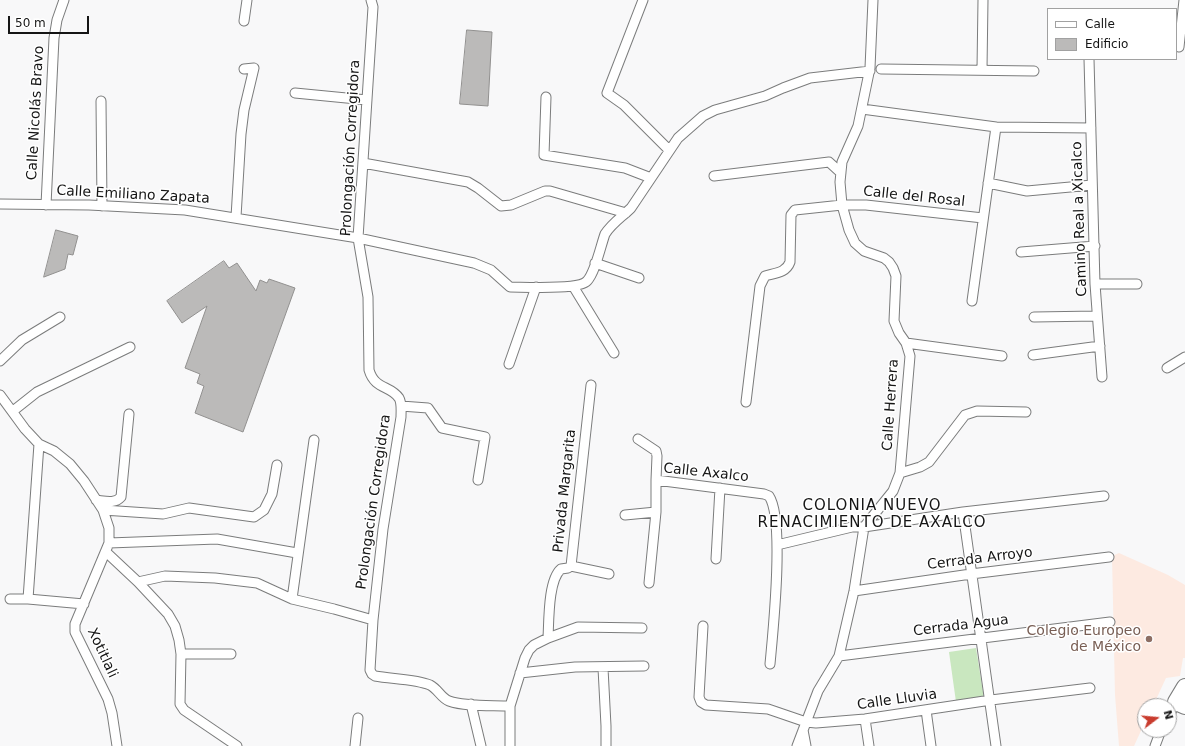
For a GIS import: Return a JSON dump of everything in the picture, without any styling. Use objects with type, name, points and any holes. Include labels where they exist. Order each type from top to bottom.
[{"type":"highway","points":[[1177,708],[1185,687]]},
{"type":"street","name":"Calle Nicolás Bravo","points":[[46,204],[54,38],[57,20],[64,0]]},
{"type":"street","points":[[244,21],[247,0]]},
{"type":"street","name":"Prolongación Corregidora","points":[[372,0],[373,7],[358,238],[368,297],[369,370],[371,377],[376,383],[395,394],[399,399],[401,406],[401,417],[383,529],[373,620],[370,666],[372,674],[375,676],[422,683],[431,686],[444,698],[450,701],[471,704],[510,706]]},
{"type":"street","points":[[643,0],[607,93],[624,105],[670,150]]},
{"type":"street","name":"Calle Herrera","points":[[797,746],[818,691],[839,656],[854,591],[864,527],[893,491],[900,473],[910,356],[906,343],[899,333],[894,321],[896,276],[889,262],[884,258],[864,252],[855,243],[849,230],[842,205],[840,182],[842,162],[858,126],[870,71],[873,0]]},
{"type":"street","points":[[982,69],[983,0]]},
{"type":"street","points":[[1180,47],[1184,0]]},
{"type":"street","name":"Camino Real a Xicalco","points":[[1089,60],[1095,284],[1102,377]]},
{"type":"street","points":[[236,217],[240,134],[254,68],[244,70]]},
{"type":"street","points":[[881,69],[982,69],[1034,71]]},
{"type":"street","points":[[509,364],[536,287],[573,286],[581,285],[586,282],[591,276],[605,234],[609,228],[626,213],[678,138],[703,116],[715,110],[764,96],[810,78],[870,71]]},
{"type":"street","points":[[295,92],[367,100]]},
{"type":"street","points":[[546,97],[544,155],[626,168],[651,178]]},
{"type":"street","points":[[101,101],[102,206]]},
{"type":"street","points":[[862,109],[996,127],[1091,128]]},
{"type":"street","points":[[972,301],[996,127]]},
{"type":"street","points":[[714,176],[829,162],[841,173]]},
{"type":"street","points":[[363,163],[468,182],[501,206],[510,205],[545,191],[550,191],[626,213]]},
{"type":"street","points":[[988,183],[1027,191],[1092,185]]},
{"type":"street","name":"Calle Emiliano Zapata","points":[[0,204],[46,204],[185,210],[236,217],[289,228],[358,238],[474,263],[491,270],[510,287],[536,287]]},
{"type":"street","name":"Calle del Rosal","points":[[746,402],[760,286],[765,276],[784,271],[788,267],[790,262],[791,215],[795,210],[842,205],[866,205],[983,218]]},
{"type":"street","points":[[1021,252],[1095,246]]},
{"type":"street","points":[[595,263],[639,278]]},
{"type":"street","points":[[1095,284],[1137,284]]},
{"type":"street","points":[[573,286],[614,353]]},
{"type":"street","points":[[1034,316],[1097,316]]},
{"type":"street","points":[[0,361],[22,340],[60,317]]},
{"type":"street","points":[[906,343],[1002,356]]},
{"type":"street","points":[[1033,355],[1100,346]]},
{"type":"street","points":[[13,411],[37,392],[130,347]]},
{"type":"street","points":[[1167,368],[1185,357]]},
{"type":"street","name":"Privada Margarita","points":[[548,638],[552,588],[556,575],[561,569],[571,566],[591,385]]},
{"type":"street","points":[[0,395],[25,429],[39,444],[54,451],[70,464],[103,510],[109,528],[108,548],[168,614],[175,626],[179,640],[181,654],[180,704],[184,710],[237,746]]},
{"type":"street","points":[[401,406],[428,408],[442,428],[485,437],[478,480]]},
{"type":"street","points":[[900,473],[920,467],[929,462],[965,415],[977,411],[1026,412]]},
{"type":"street","points":[[96,500],[114,502],[121,497],[129,414]]},
{"type":"street","points":[[638,439],[653,448],[656,452],[656,480]]},
{"type":"street","points":[[292,600],[297,553],[314,440]]},
{"type":"street","points":[[28,599],[39,444]]},
{"type":"street","points":[[103,510],[163,514],[189,508],[254,517],[264,510],[272,494],[277,464]]},
{"type":"street","name":"Calle Axalco","points":[[649,583],[656,512],[656,480],[764,494],[769,496],[774,508],[777,545]]},
{"type":"street","points":[[716,559],[720,488]]},
{"type":"street","points":[[770,664],[775,615],[777,545],[852,527],[864,527],[963,512],[1104,496]]},
{"type":"street","points":[[625,515],[656,512]]},
{"type":"street","points":[[963,512],[971,574],[991,700],[996,746]]},
{"type":"street","points":[[108,548],[218,539],[297,553]]},
{"type":"street","name":"Xotitlali","points":[[108,548],[75,624],[75,632],[108,699],[112,713],[117,746]]},
{"type":"street","name":"Cerrada Arroyo","points":[[854,591],[971,574],[1109,557]]},
{"type":"street","points":[[571,566],[609,574]]},
{"type":"street","points":[[138,582],[164,576],[215,578],[257,583],[292,600],[334,609],[373,620]]},
{"type":"street","points":[[10,599],[28,599],[84,604]]},
{"type":"street","name":"Cerrada Agua","points":[[839,656],[1110,622]]},
{"type":"street","name":"Calle Lluvia","points":[[703,626],[699,697],[701,702],[706,705],[768,710],[804,725],[865,719],[991,700],[1090,688]]},
{"type":"street","points":[[510,746],[510,706],[529,650],[534,645],[578,627],[642,628]]},
{"type":"street","points":[[181,654],[231,654]]},
{"type":"street","points":[[520,673],[575,667],[603,668],[644,666]]},
{"type":"street","points":[[603,668],[606,746]]},
{"type":"street","points":[[471,704],[481,746]]},
{"type":"street","points":[[926,710],[931,746]]},
{"type":"street","points":[[356,746],[358,718]]},
{"type":"street","points":[[865,719],[869,746]]},
{"type":"street","points":[[804,725],[806,746]]},
{"type":"shaded area","name":"Colegio Europeo de México","points":[[1119,553],[1168,575],[1185,585],[1185,658],[1183,658],[1180,676],[1166,678],[1157,698],[1137,698],[1138,738],[1134,746],[1119,746],[1115,695],[1112,556]]},
{"type":"green space","points":[[976,648],[984,698],[956,702],[949,652]]},
{"type":"building","points":[[467,30],[492,32],[488,106],[460,104]]},
{"type":"building","points":[[56,230],[78,236],[73,255],[68,254],[65,269],[44,277]]},
{"type":"building","points":[[224,261],[229,268],[237,263],[256,291],[260,280],[267,283],[269,279],[295,288],[243,432],[195,413],[204,386],[197,383],[200,374],[185,368],[207,306],[182,323],[167,301]]},
{"type":"place","name":"Colegio Europeo de México","points":[[1149,639]]},
{"type":"district","name":"COLONIA NUEVO RENACIMIENTO DE AXALCO","points":[[872,514]]}]
